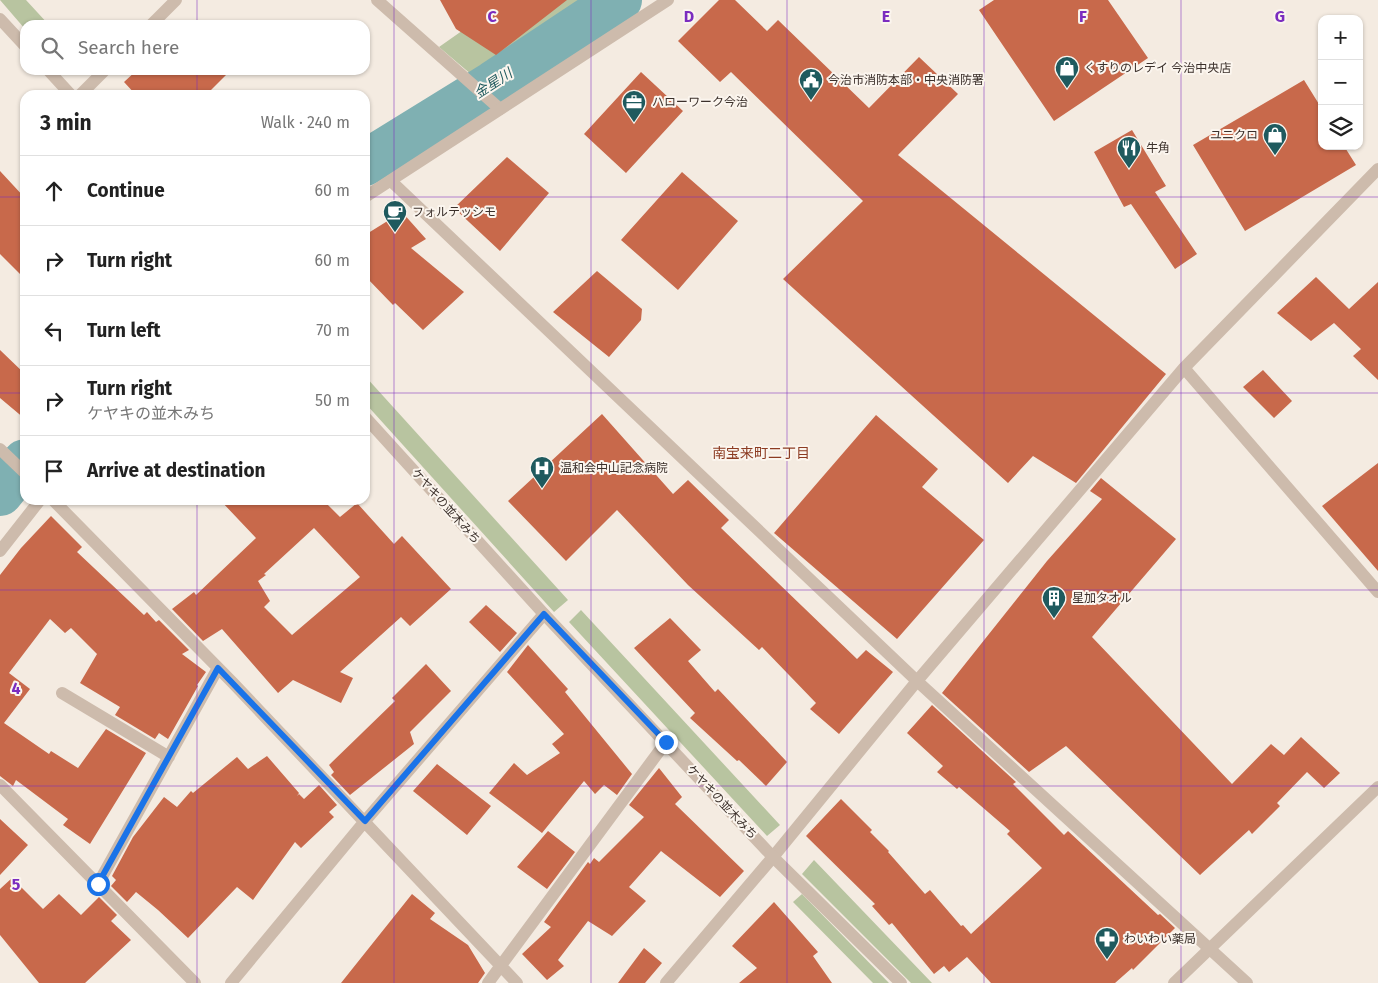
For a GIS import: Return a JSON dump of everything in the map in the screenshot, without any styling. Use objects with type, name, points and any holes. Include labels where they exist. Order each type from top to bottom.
[{"type":"street","points":[[156,20],[176,0]]},
{"type":"street","points":[[377,0],[500,109]]},
{"type":"street","points":[[370,194],[668,0]]},
{"type":"street","points":[[0,19],[20,41]]},
{"type":"street","points":[[53,75],[66,90]]},
{"type":"street","points":[[85,90],[100,75]]},
{"type":"street","points":[[666,983],[773,857],[917,681],[1184,368],[1378,169]]},
{"type":"street","points":[[391,181],[917,681],[1247,983]]},
{"type":"street","points":[[1184,368],[1378,592]]},
{"type":"street","name":"ケヤキの並木みち","points":[[370,423],[544,614],[773,857],[901,983]]},
{"type":"street","points":[[0,449],[20,468]]},
{"type":"street","points":[[0,551],[36,505]]},
{"type":"street","points":[[58,505],[365,821],[517,983]]},
{"type":"street","points":[[231,983],[365,821],[544,614]]},
{"type":"street","points":[[98,884],[218,668]]},
{"type":"street","points":[[62,693],[169,757]]},
{"type":"street","points":[[488,983],[500,964],[666,742]]},
{"type":"street","points":[[0,785],[195,983]]},
{"type":"street","points":[[1174,983],[1378,787]]},
{"type":"green space","points":[[0,0],[26,0],[44,20],[20,20],[20,23]]},
{"type":"green space","points":[[506,0],[605,0],[479,81],[439,47]]},
{"type":"green space","points":[[370,382],[568,600],[554,612],[370,409]]},
{"type":"green space","points":[[581,610],[780,825],[767,836],[569,622]]},
{"type":"green space","points":[[814,860],[932,983],[911,983],[802,874]]},
{"type":"green space","points":[[802,894],[889,983],[873,983],[793,902]]},
{"type":"water","points":[[605,0],[641,0],[498,92],[479,81]]},
{"type":"building","points":[[440,0],[567,0],[496,55],[456,29]]},
{"type":"building","points":[[719,0],[735,0],[767,31],[778,20],[869,108],[919,57],[958,94],[898,155],[1166,374],[1076,483],[1033,456],[1008,483],[783,279],[863,201],[731,72],[720,82],[678,41]]},
{"type":"building","name":"くすりのレデイ 今治中央店","points":[[994,0],[1108,0],[1148,58],[1054,121],[979,10]]},
{"type":"building","name":"ハローワーク今治","points":[[641,72],[683,111],[626,173],[584,134]]},
{"type":"building","points":[[132,75],[226,75],[211,90],[131,90],[124,82]]},
{"type":"building","name":"ユニクロ","points":[[1304,80],[1318,103],[1318,150],[1347,150],[1356,165],[1245,231],[1193,145]]},
{"type":"building","points":[[1132,130],[1166,186],[1155,192],[1197,254],[1175,269],[1131,204],[1124,207],[1094,152]]},
{"type":"building","points":[[507,157],[549,193],[500,251],[454,208]]},
{"type":"building","points":[[0,171],[20,193],[20,274],[0,254]]},
{"type":"building","points":[[682,172],[738,221],[678,290],[621,240]]},
{"type":"building","points":[[402,212],[426,239],[411,248],[464,292],[423,330],[395,303],[393,305],[370,281],[370,232]]},
{"type":"building","points":[[597,271],[642,309],[641,320],[609,357],[553,312]]},
{"type":"building","points":[[1316,277],[1349,309],[1378,282],[1378,380],[1353,356],[1361,349],[1334,323],[1311,341],[1277,313]]},
{"type":"building","points":[[0,350],[20,369],[20,415],[0,398]]},
{"type":"building","points":[[1263,370],[1292,401],[1274,418],[1243,387]]},
{"type":"building","points":[[602,414],[673,494],[688,480],[729,520],[721,528],[857,659],[866,650],[893,672],[839,734],[810,709],[816,703],[762,647],[759,650],[688,585],[617,510],[566,561],[508,501]]},
{"type":"building","points":[[876,415],[938,469],[922,487],[984,540],[897,639],[774,533]]},
{"type":"building","points":[[1378,463],[1378,571],[1322,506]]},
{"type":"building","points":[[1101,478],[1176,539],[1092,637],[1232,784],[1271,744],[1284,755],[1301,737],[1340,773],[1324,788],[1307,772],[1277,803],[1280,806],[1252,834],[1249,830],[1200,875],[1066,746],[1029,772],[942,693],[1047,561],[1102,499],[1090,491]]},
{"type":"building","points":[[225,505],[328,505],[340,517],[355,505],[359,505],[394,544],[402,536],[451,589],[410,626],[401,617],[340,672],[353,678],[341,703],[293,680],[278,693],[222,629],[203,641],[172,609],[194,592],[196,595],[256,538]],"holes":[[[314,528],[360,577],[292,635],[264,607],[270,601],[258,581]]]},
{"type":"building","points":[[51,516],[82,547],[77,552],[144,615],[147,612],[156,622],[159,620],[189,650],[182,654],[206,672],[168,739],[159,733],[155,739],[115,715],[120,707],[80,683],[97,654],[71,628],[65,633],[50,619],[9,673],[30,689],[4,723],[49,754],[51,751],[78,768],[106,729],[146,753],[90,844],[63,825],[68,819],[16,780],[13,786],[0,776],[0,575],[21,548]]},
{"type":"building","points":[[486,605],[517,633],[500,652],[469,622]]},
{"type":"building","points":[[670,618],[701,650],[688,661],[715,692],[718,689],[787,762],[766,786],[690,718],[695,713],[634,648]]},
{"type":"building","points":[[528,645],[568,689],[565,692],[632,774],[617,795],[604,785],[595,794],[584,781],[542,833],[489,793],[514,763],[527,775],[560,753],[552,744],[564,734],[507,672]]},
{"type":"building","points":[[426,664],[451,691],[410,732],[414,744],[350,795],[331,775],[334,772],[329,765],[395,701],[392,698]]},
{"type":"building","points":[[932,705],[1016,782],[1013,784],[1064,835],[1068,831],[1158,915],[1160,914],[1175,928],[1133,970],[1132,968],[1115,983],[991,983],[967,957],[949,972],[944,966],[934,974],[892,923],[889,925],[872,906],[875,904],[806,836],[841,799],[872,830],[870,832],[889,851],[925,894],[930,890],[961,926],[963,925],[971,934],[1042,868],[1007,834],[1010,831],[959,787],[957,789],[937,772],[943,766],[907,733]]},
{"type":"building","points":[[267,756],[299,793],[297,796],[299,794],[304,799],[319,785],[337,805],[329,812],[334,817],[301,848],[295,842],[253,900],[237,887],[188,938],[136,892],[127,902],[111,886],[116,880],[112,876],[133,837],[164,797],[177,807],[191,791],[193,793],[237,757],[248,769]]},
{"type":"building","points":[[437,764],[491,806],[467,835],[413,791]]},
{"type":"building","points":[[659,768],[682,797],[675,804],[744,871],[720,897],[661,851],[629,887],[646,901],[612,936],[588,921],[558,960],[564,966],[547,980],[522,954],[551,927],[544,922],[588,862],[590,864],[594,858],[599,862],[644,817],[629,805]]},
{"type":"building","points":[[0,819],[28,845],[0,875]]},
{"type":"building","points":[[548,831],[575,852],[547,889],[517,867]]},
{"type":"building","points":[[12,878],[43,909],[59,894],[81,915],[99,897],[117,915],[111,921],[131,940],[85,983],[39,983],[0,935],[0,889]]},
{"type":"building","points":[[412,894],[435,913],[430,919],[468,945],[485,973],[478,983],[341,983]]},
{"type":"building","points":[[774,902],[818,952],[813,956],[832,983],[739,983],[757,968],[732,946]]},
{"type":"building","points":[[644,948],[662,963],[645,983],[618,983]]},
{"type":"waterway","name":"金星川","points":[[370,160],[493,84],[619,0]]},
{"type":"waterway","name":"金星川","points":[[0,493],[20,468]]},
{"type":"place","name":"くすりのレデイ 今治中央店","points":[[1067,89]]},
{"type":"place","name":"今治市消防本部・中央消防署","points":[[811,101]]},
{"type":"place","name":"ハローワーク今治","points":[[634,123]]},
{"type":"place","name":"ユニクロ","points":[[1275,156]]},
{"type":"place","name":"牛角","points":[[1129,169]]},
{"type":"place","name":"フォルテッシモ","points":[[395,233]]},
{"type":"place","name":"温和会中山記念病院","points":[[542,489]]},
{"type":"place","name":"星加タオル","points":[[1054,619]]},
{"type":"place","name":"わいわい薬局","points":[[1107,960]]},
{"type":"district","name":"南宝来町二丁目","points":[[761,453]]},
{"type":"route","points":[[98,884],[218,668],[365,821],[544,614],[666,742]]}]
